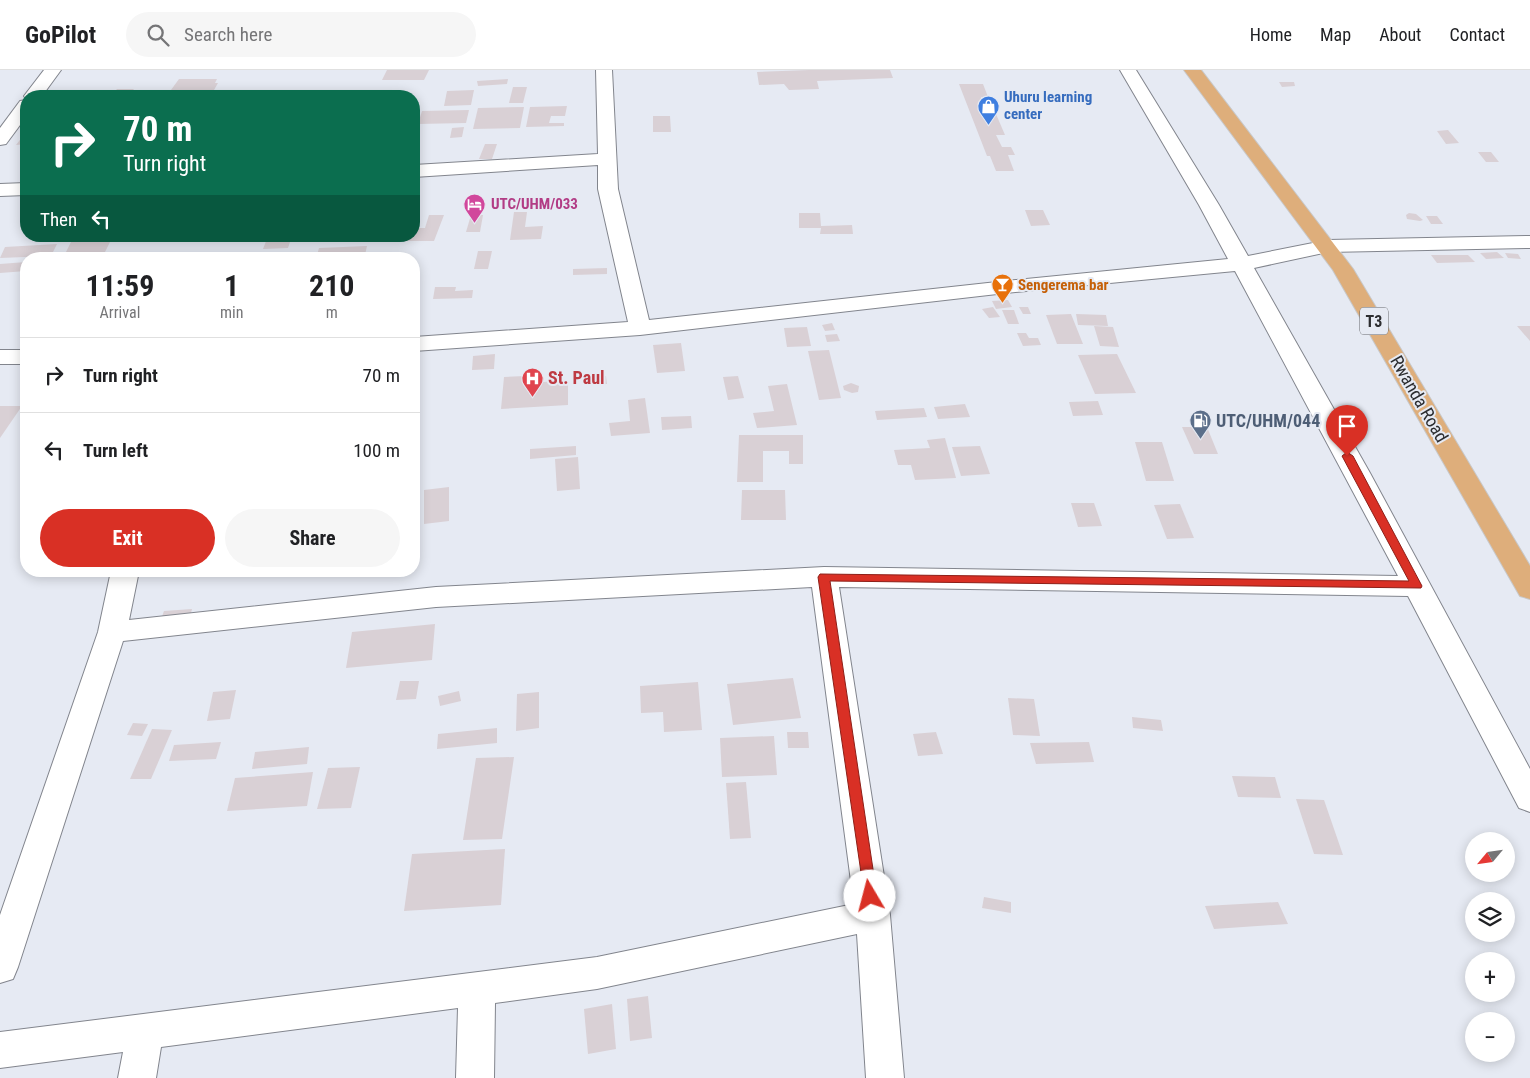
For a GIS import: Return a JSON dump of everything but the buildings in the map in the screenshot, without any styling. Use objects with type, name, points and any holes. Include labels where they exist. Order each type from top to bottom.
[{"type":"highway","name":"Rwanda Road","points":[[1192,70],[1328,246],[1528,584]]},
{"type":"street","points":[[38,90],[53,70]]},
{"type":"street","points":[[604,70],[608,189],[640,328]]},
{"type":"street","points":[[1128,70],[1209,205],[1417,586],[1530,799]]},
{"type":"street","points":[[0,140],[20,113]]},
{"type":"street","points":[[420,171],[607,159]]},
{"type":"street","points":[[0,190],[20,189]]},
{"type":"street","points":[[420,344],[640,328],[1006,287],[1241,264],[1328,246],[1530,242]]},
{"type":"street","points":[[0,358],[20,357]]},
{"type":"street","points":[[0,967],[112,632],[125,577]]},
{"type":"street","points":[[112,632],[436,597],[824,577],[1417,586]]},
{"type":"street","points":[[824,577],[873,914],[885,1078]]},
{"type":"street","points":[[0,1050],[596,973],[873,914]]},
{"type":"street","points":[[475,1078],[477,988]]},
{"type":"street","points":[[137,1078],[145,1032]]},
{"type":"place","name":"Uhuru learning center","points":[[988,125]]},
{"type":"place","name":"UTC/UHM/033","points":[[475,223]]},
{"type":"place","name":"Sengerema bar","points":[[1002,304]]},
{"type":"place","name":"St. Paul","points":[[532,397]]},
{"type":"place","name":"UTC/UHM/044","points":[[1200,440]]},
{"type":"route","points":[[870,896],[824,577],[1417,586],[1347,456]]}]
